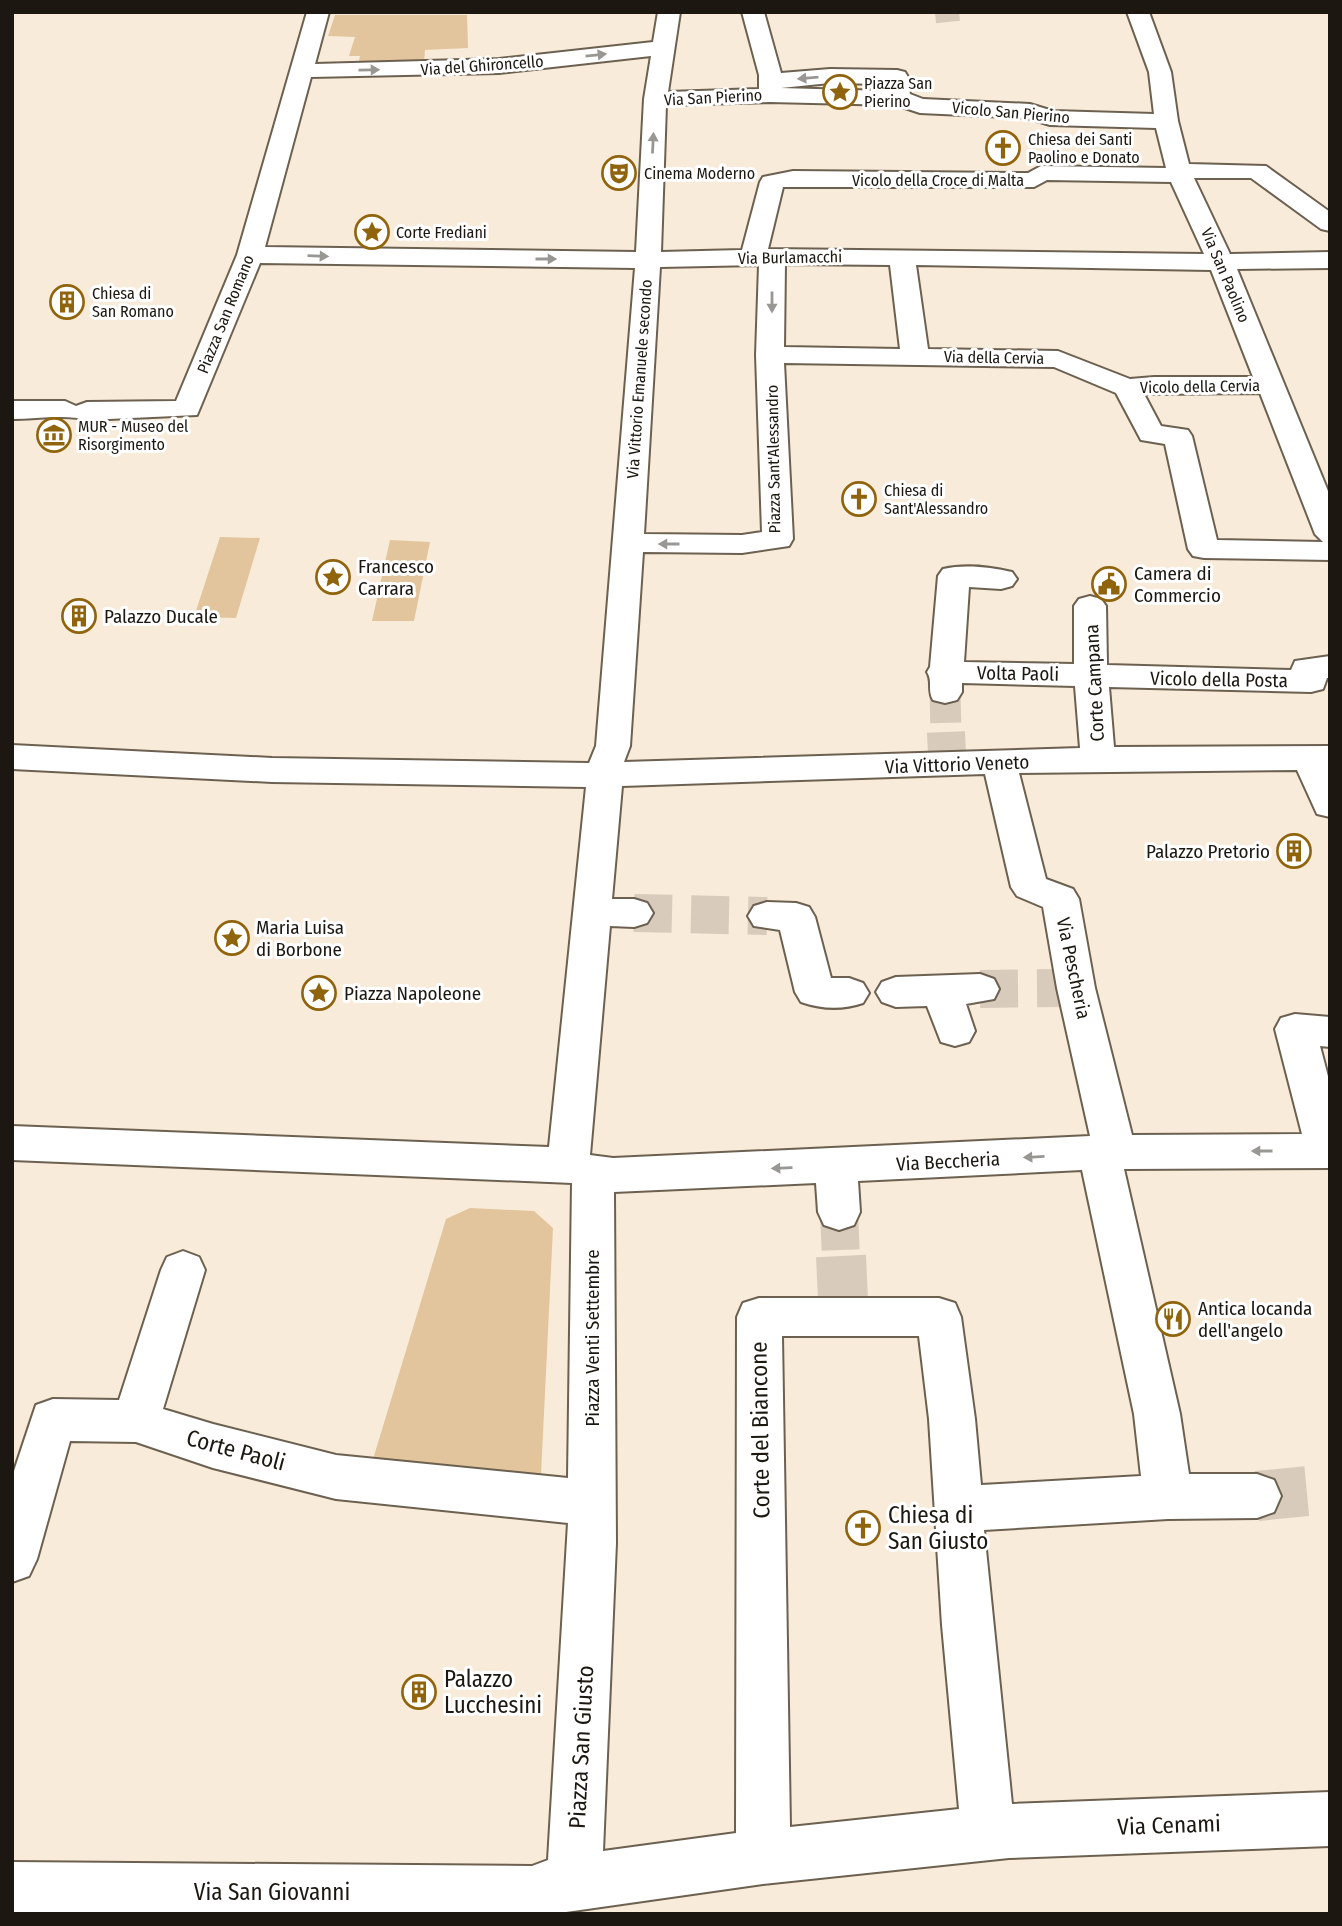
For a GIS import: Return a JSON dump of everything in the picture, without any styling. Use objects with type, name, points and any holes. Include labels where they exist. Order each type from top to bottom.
[{"type":"street","name":"Piazza San Romano","points":[[12,410],[187,409],[250,255],[318,12]]},
{"type":"street","name":"Via Vittorio Emanuele secondo","points":[[609,761],[648,260],[655,99],[669,12]]},
{"type":"street","name":"Via San Pierino","points":[[655,99],[770,88],[753,12]]},
{"type":"street","name":"Via San Paolino","points":[[1138,12],[1160,72],[1166,121],[1180,173],[1221,262],[1330,534]]},
{"type":"street","name":"Via del Ghironcello","points":[[301,71],[499,66],[663,48]]},
{"type":"street","name":"Vicolo San Pierino","points":[[770,88],[900,98],[920,106],[1030,111],[1050,118],[1166,121]]},
{"type":"street","points":[[1180,173],[1257,171],[1330,224]]},
{"type":"street","name":"Vicolo della Croce di Malta","points":[[762,258],[772,182],[793,178],[1034,180],[1041,173],[1180,173]]},
{"type":"street","name":"Via Burlamacchi","points":[[250,255],[648,260],[902,257],[1221,262],[1330,260]]},
{"type":"street","points":[[762,258],[771,350],[922,356],[902,257]]},
{"type":"street","name":"Piazza Sant'Alessandro","points":[[626,543],[742,544],[778,539],[771,350]]},
{"type":"street","name":"Via della Cervia","points":[[922,356],[1058,359],[1127,388]]},
{"type":"street","name":"Vicolo della Cervia","points":[[1127,388],[1154,385],[1272,385]]},
{"type":"street","points":[[1127,388],[1151,434],[1178,436],[1204,549],[1330,551]]},
{"type":"street","points":[[1300,457],[1330,457]]},
{"type":"street","name":"Volta Paoli","points":[[1001,579],[954,576],[939,662],[1091,675]]},
{"type":"street","name":"Corte Campana","points":[[1090,606],[1091,675],[1098,759]]},
{"type":"street","name":"Vicolo della Posta","points":[[1091,675],[1186,680],[1311,681],[1307,669],[1330,667]]},
{"type":"street","points":[[12,757],[272,770],[609,761],[593,912],[581,1169],[12,1143]]},
{"type":"street","points":[[1320,758],[1330,805]]},
{"type":"street","name":"Via Vittorio Veneto","points":[[609,761],[999,762],[1320,758]]},
{"type":"street","name":"Via Pescheria","points":[[999,762],[1030,887],[1060,899],[1073,988],[1176,1497]]},
{"type":"street","points":[[593,912],[634,913]]},
{"type":"street","points":[[767,916],[796,917],[814,992],[849,993]]},
{"type":"street","points":[[896,992],[980,989]]},
{"type":"street","points":[[942,990],[955,1031]]},
{"type":"street","points":[[1328,1151],[1295,1029],[1330,1032]]},
{"type":"street","name":"Via Beccheria","points":[[581,1169],[613,1175],[1107,1153],[1328,1151]]},
{"type":"street","points":[[836,1166],[839,1212]]},
{"type":"street","name":"Piazza Venti Settembre","points":[[581,1169],[592,1503],[587,1611]]},
{"type":"street","points":[[136,1421],[183,1270]]},
{"type":"street","name":"Corte del Biancone","points":[[762,1857],[763,1622],[758,1317],[844,1308],[939,1317],[952,1419],[967,1625],[998,1832]]},
{"type":"street","name":"Corte Paoli","points":[[12,1559],[53,1420],[136,1421],[213,1446],[336,1477],[592,1503]]},
{"type":"street","points":[[958,1508],[1176,1497],[1257,1496]]},
{"type":"street","name":"Piazza San Giusto","points":[[546,1897],[587,1611]]},
{"type":"street","name":"Via Cenami","points":[[998,1832],[1330,1819]]},
{"type":"street","points":[[546,1897],[762,1857],[998,1832]]},
{"type":"street","name":"Via San Giovanni","points":[[12,1890],[546,1897]]},
{"type":"shaded area","points":[[335,15],[467,15],[468,48],[425,50],[424,64],[358,65],[360,56],[349,56],[355,37],[328,36]]},
{"type":"shaded area","points":[[220,537],[260,538],[236,618],[194,617]]},
{"type":"shaded area","points":[[390,540],[430,542],[414,621],[372,621]]},
{"type":"shaded area","points":[[470,1208],[534,1211],[553,1228],[541,1475],[370,1469],[446,1219]]},
{"type":"tunnel","points":[[947,12],[948,22]]},
{"type":"tunnel","points":[[945,692],[946,734]]},
{"type":"tunnel","points":[[946,732],[947,755]]},
{"type":"tunnel","points":[[634,913],[767,916]]},
{"type":"tunnel","points":[[980,989],[1069,988]]},
{"type":"tunnel","points":[[839,1212],[841,1258]]},
{"type":"tunnel","points":[[841,1256],[843,1300]]},
{"type":"tunnel","points":[[1257,1496],[1330,1489]]},
{"type":"place","name":"Piazza San Pierino","points":[[840,92]]},
{"type":"place","name":"Chiesa dei Santi Paolino e Donato","points":[[1003,148]]},
{"type":"place","name":"Cinema Moderno","points":[[619,173]]},
{"type":"place","name":"Corte Frediani","points":[[372,232]]},
{"type":"place","name":"Chiesa di San Romano","points":[[67,302]]},
{"type":"place","name":"MUR - Museo del Risorgimento","points":[[54,435]]},
{"type":"place","name":"Chiesa di Sant'Alessandro","points":[[859,499]]},
{"type":"place","name":"Francesco Carrara","points":[[333,577]]},
{"type":"place","name":"Camera di Commercio","points":[[1109,584]]},
{"type":"place","name":"Palazzo Ducale","points":[[79,616]]},
{"type":"place","name":"Palazzo Pretorio","points":[[1294,851]]},
{"type":"place","name":"Maria Luisa di Borbone","points":[[232,938]]},
{"type":"place","name":"Piazza Napoleone","points":[[319,993]]},
{"type":"place","name":"Antica locanda dell'angelo","points":[[1173,1319]]},
{"type":"place","name":"Chiesa di San Giusto","points":[[863,1528]]},
{"type":"place","name":"Palazzo Lucchesini","points":[[419,1692]]}]
